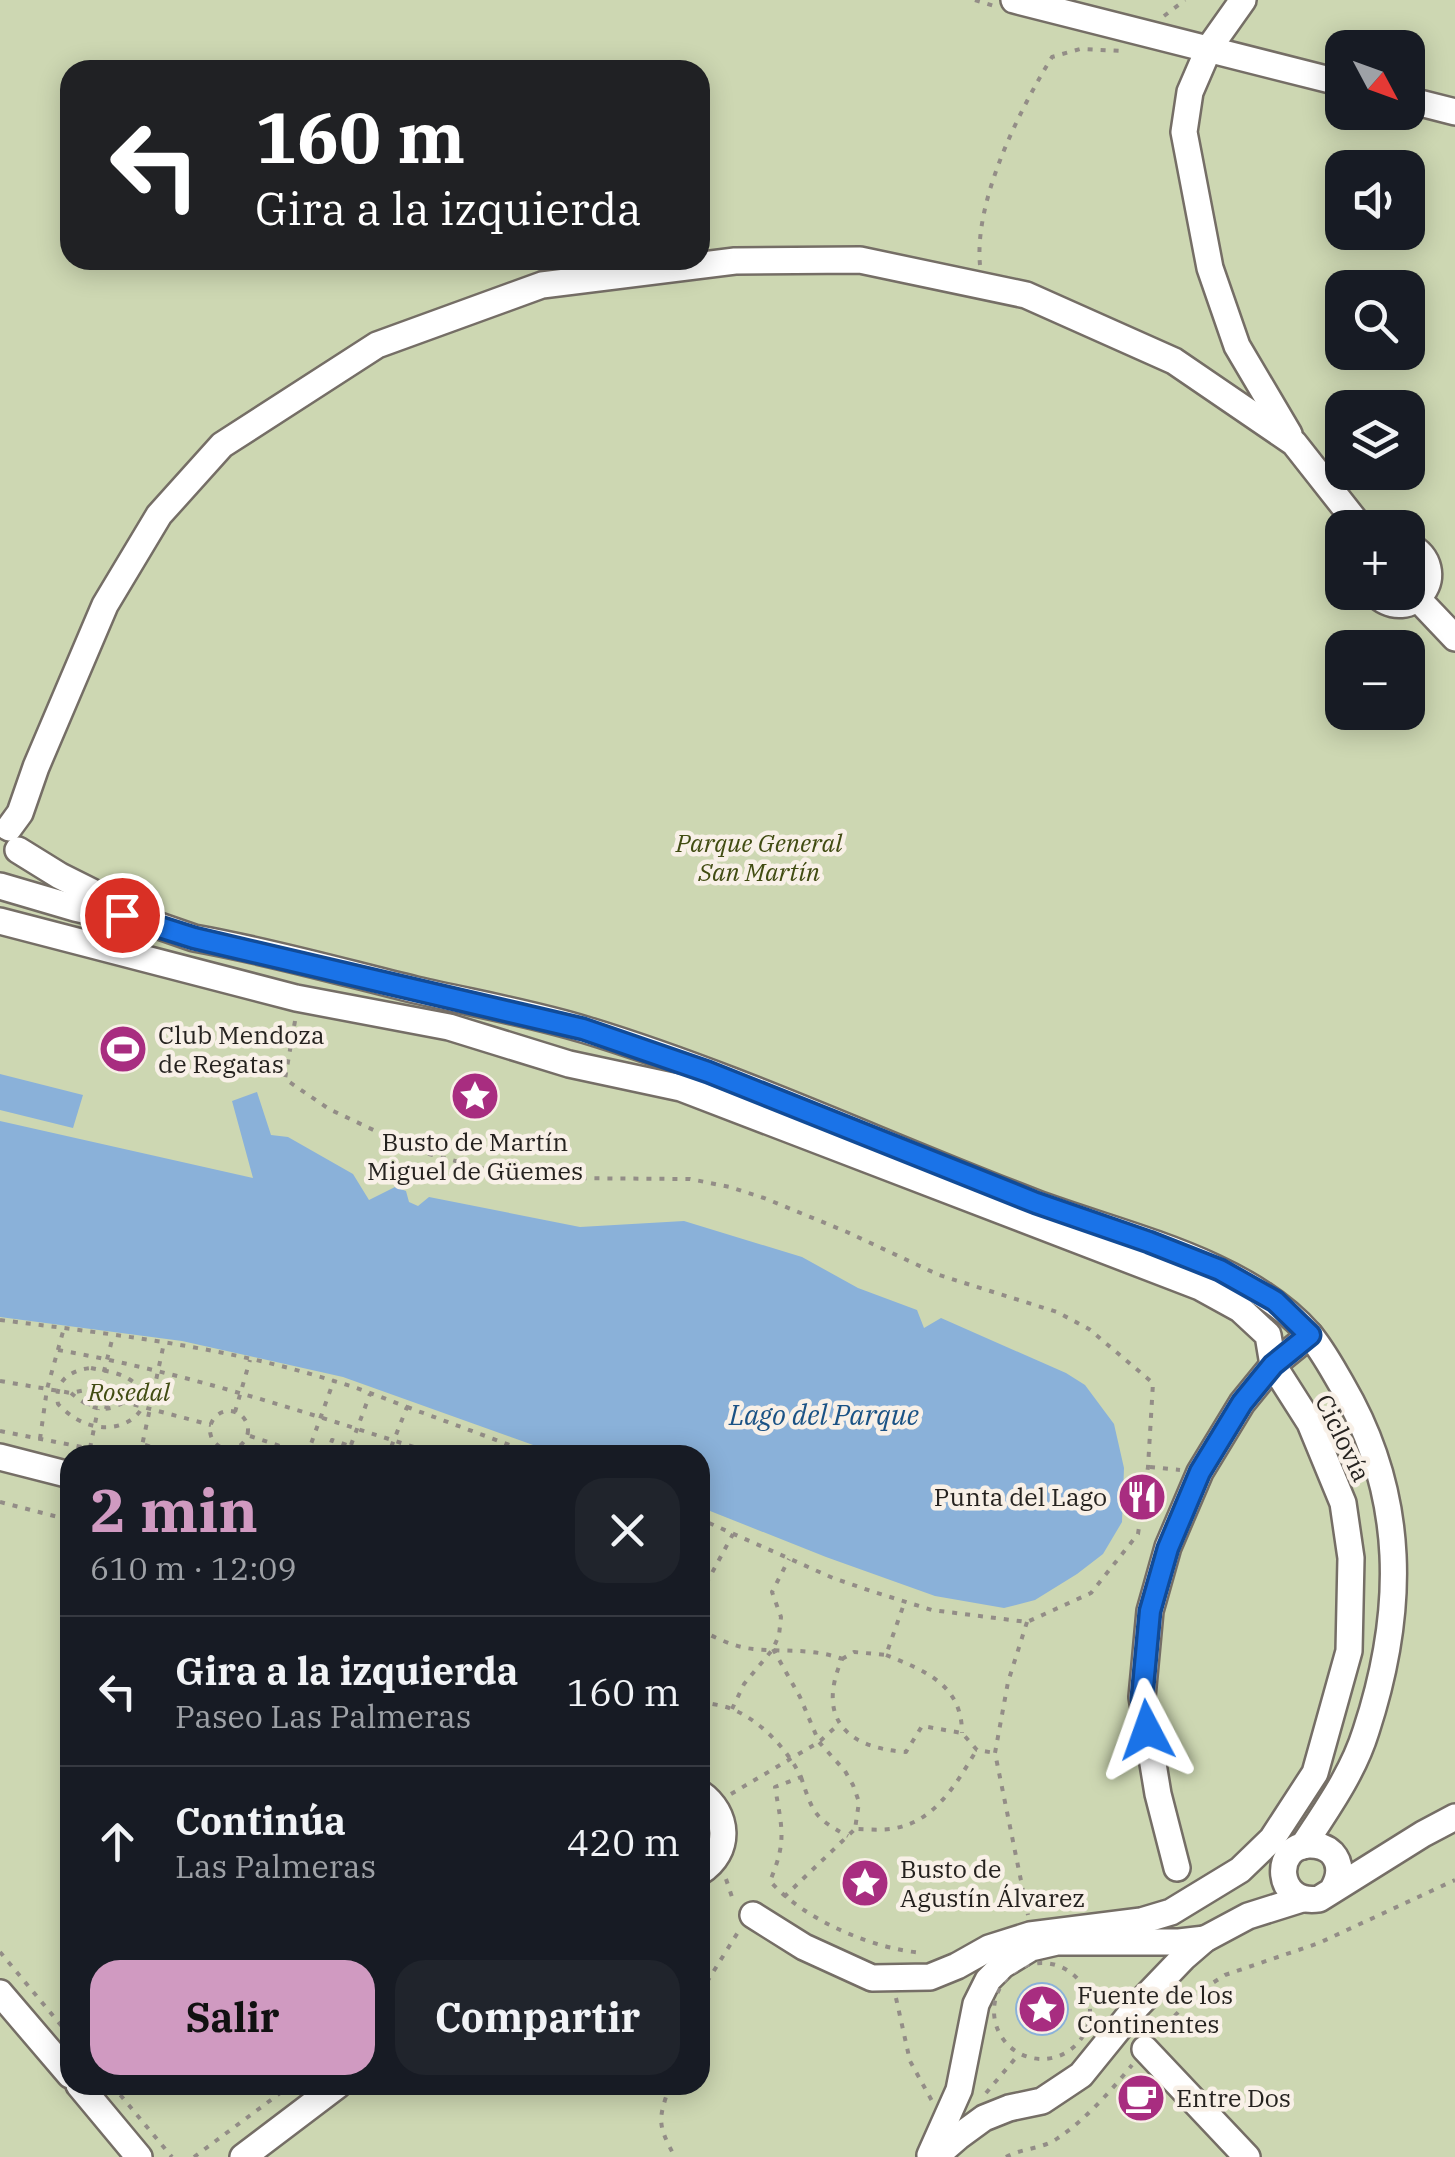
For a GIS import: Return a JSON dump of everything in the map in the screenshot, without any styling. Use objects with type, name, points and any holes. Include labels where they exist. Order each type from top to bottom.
[{"type":"street","points":[[1014,0],[1325,79]]},
{"type":"street","points":[[1243,0],[1208,48],[1190,92],[1184,132],[1210,268],[1237,346],[1294,443],[1347,510]]},
{"type":"street","points":[[1425,104],[1455,112]]},
{"type":"street","points":[[710,264],[860,260],[1026,294],[1174,361],[1294,443]]},
{"type":"street","points":[[0,878],[12,868],[9,833],[105,605],[159,515],[222,445],[377,345],[542,285],[663,270]]},
{"type":"street","points":[[1425,558],[1429,580],[1425,590]]},
{"type":"street","points":[[1425,606],[1455,638]]},
{"type":"street","points":[[9,833],[60,876],[102,897],[122,915]]},
{"type":"street","points":[[0,886],[97,913],[122,915],[194,938],[583,1029],[708,1072],[1036,1203],[1149,1242],[1220,1270],[1275,1301],[1310,1335],[1356,1409],[1384,1491],[1394,1538],[1394,1591],[1386,1658],[1366,1734],[1342,1786],[1303,1846]]},
{"type":"street","points":[[76,908],[86,928],[173,952],[194,938]]},
{"type":"street","points":[[0,922],[296,998],[450,1027],[569,1064],[681,1088],[1200,1288],[1240,1309],[1268,1335],[1273,1365],[1310,1423],[1343,1504],[1350,1558],[1349,1652],[1315,1772],[1272,1839],[1240,1870],[1171,1912],[1140,1921],[1030,1936],[989,1948],[930,1978],[872,1978],[804,1947],[753,1915]]},
{"type":"street","points":[[1176,1868],[1158,1794],[1142,1698],[1150,1611],[1168,1548],[1200,1472],[1242,1403],[1273,1365],[1310,1335]]},
{"type":"street","points":[[0,1458],[60,1473]]},
{"type":"street","points":[[1334,1889],[1339,1878],[1334,1856],[1342,1786]]},
{"type":"street","points":[[710,1803],[721,1816],[724,1830],[718,1854],[710,1864]]},
{"type":"street","points":[[932,2157],[984,2118],[1042,2100],[1081,2074],[1137,2006],[1205,1939],[1248,1916],[1302,1899],[1319,1900],[1455,1817]]},
{"type":"street","points":[[1334,1856],[1423,1834]]},
{"type":"street","points":[[1248,1916],[1283,1874],[1288,1856],[1313,1844],[1334,1856]]},
{"type":"street","points":[[1283,1874],[1289,1890],[1302,1899]]},
{"type":"street","points":[[932,2157],[959,2090],[976,2004],[988,1980],[1003,1964],[1031,1948],[1058,1942],[1205,1939]]},
{"type":"street","points":[[1,1996],[60,2064]]},
{"type":"street","points":[[1146,2048],[1247,2157]]},
{"type":"street","points":[[86,2095],[139,2157]]},
{"type":"street","points":[[243,2157],[325,2095]]},
{"type":"path","points":[[981,285],[983,219],[994,179],[1029,94],[1052,57],[1080,49],[1136,52]]},
{"type":"path","points":[[296,998],[296,1019],[284,1078],[329,1109],[418,1151],[489,1170],[546,1178],[690,1179],[730,1187],[847,1232],[939,1275],[1057,1312],[1089,1329],[1152,1383],[1148,1467],[1138,1534],[1091,1593],[1027,1622],[932,1610],[833,1578],[710,1523]]},
{"type":"path","points":[[0,1320],[164,1343],[334,1380],[510,1445]]},
{"type":"path","points":[[40,1439],[46,1389],[64,1328]]},
{"type":"path","points":[[88,1406],[113,1335]]},
{"type":"path","points":[[145,1445],[142,1444],[164,1343]]},
{"type":"path","points":[[58,1350],[240,1392],[408,1445]]},
{"type":"path","points":[[236,1412],[250,1360]]},
{"type":"path","points":[[92,1368],[126,1377],[144,1397],[132,1420],[124,1426],[108,1428],[81,1422],[66,1412],[58,1404],[57,1390],[66,1376],[92,1368]]},
{"type":"path","points":[[310,1445],[334,1380]]},
{"type":"path","points":[[0,1381],[71,1393],[97,1387],[124,1402]]},
{"type":"path","points":[[106,1409],[110,1391]]},
{"type":"path","points":[[71,1393],[98,1409],[124,1402],[211,1425]]},
{"type":"path","points":[[350,1445],[370,1394]]},
{"type":"path","points":[[391,1445],[407,1407]]},
{"type":"path","points":[[91,1445],[98,1409]]},
{"type":"path","points":[[218,1445],[212,1438],[211,1425],[224,1412],[236,1412],[245,1418],[248,1436],[241,1445]]},
{"type":"path","points":[[0,1431],[73,1445]]},
{"type":"path","points":[[248,1436],[276,1445]]},
{"type":"path","points":[[1148,1467],[1200,1472]]},
{"type":"path","points":[[0,1502],[60,1517]]},
{"type":"path","points":[[710,1573],[734,1533]]},
{"type":"path","points":[[732,1709],[744,1684],[773,1650],[779,1635],[781,1618],[772,1592],[789,1559]]},
{"type":"path","points":[[886,1655],[905,1601]]},
{"type":"path","points":[[1027,1622],[1008,1682],[995,1753],[1030,1922]]},
{"type":"path","points":[[710,1635],[749,1649],[830,1654],[842,1659]]},
{"type":"path","points":[[773,1650],[820,1742],[844,1770],[860,1802],[855,1828],[784,1897]]},
{"type":"path","points":[[962,1733],[962,1714],[954,1697],[916,1666],[886,1655],[854,1652],[842,1659],[831,1686],[839,1724],[848,1735],[870,1747],[906,1752],[922,1726],[962,1733],[977,1750],[995,1753]]},
{"type":"path","points":[[710,1704],[732,1709],[757,1724],[792,1757],[814,1811],[822,1822],[848,1836]]},
{"type":"path","points":[[710,1798],[820,1742],[839,1724]]},
{"type":"path","points":[[855,1828],[892,1830],[930,1815],[977,1750]]},
{"type":"path","points":[[801,1777],[775,1787],[783,1832],[782,1854],[770,1881],[784,1897],[844,1933],[901,1951],[940,1955]]},
{"type":"path","points":[[1006,2157],[1055,2141],[1107,2096],[1194,1995],[1225,1975],[1319,1943],[1455,1880]]},
{"type":"path","points":[[710,1976],[736,1932],[753,1915]]},
{"type":"path","points":[[0,1952],[60,2024]]},
{"type":"path","points":[[1050,1962],[1064,1967],[1086,1988],[1091,2018],[1078,2044],[1065,2054],[1050,2059],[1032,2058],[1018,2054],[1004,2041],[996,2026],[994,2010],[1006,1979],[1019,1968],[1050,1962]]},
{"type":"path","points":[[908,1994],[895,1992],[910,2061],[944,2125]]},
{"type":"path","points":[[120,2095],[172,2157]]},
{"type":"path","points":[[194,2157],[278,2095]]},
{"type":"path","points":[[666,2095],[659,2116],[675,2157]]},
{"type":"green space","name":"Parque General San Martín","points":[[0,0],[1455,0],[1455,2157],[0,2157]]},
{"type":"water","points":[[0,1074],[83,1095],[73,1128],[0,1110]]},
{"type":"water","name":"Lago del Parque","points":[[257,1092],[271,1135],[288,1137],[353,1174],[369,1200],[395,1187],[406,1191],[409,1202],[418,1206],[429,1197],[580,1227],[684,1221],[802,1257],[858,1288],[917,1310],[924,1328],[941,1318],[1066,1373],[1085,1385],[1114,1424],[1124,1468],[1122,1522],[1103,1554],[1035,1600],[1004,1608],[935,1596],[710,1511],[710,1445],[533,1445],[343,1377],[182,1341],[0,1317],[0,1121],[253,1178],[232,1101]]},
{"type":"water","points":[[1042,1982],[1061,1990],[1069,2009],[1061,2028],[1042,2036],[1023,2028],[1015,2009],[1023,1990]]},
{"type":"place","name":"Club Mendoza de Regatas","points":[[123,1049]]},
{"type":"place","name":"Busto de Martín Miguel de Güemes","points":[[475,1096]]},
{"type":"place","name":"Punta del Lago","points":[[1142,1497]]},
{"type":"place","name":"Busto de Agustín Álvarez","points":[[865,1883]]},
{"type":"place","name":"Fuente de los Continentes","points":[[1042,2009]]},
{"type":"place","name":"Entre Dos","points":[[1141,2098]]},
{"type":"route","points":[[122,915],[194,938],[583,1029],[708,1072],[1036,1203],[1149,1242],[1220,1270],[1275,1301],[1310,1335],[1273,1365],[1242,1403],[1200,1472],[1168,1548],[1150,1611],[1142,1698],[1147,1730]]},
{"type":"park label","name":"Rosedal","points":[[129,1392]]}]
